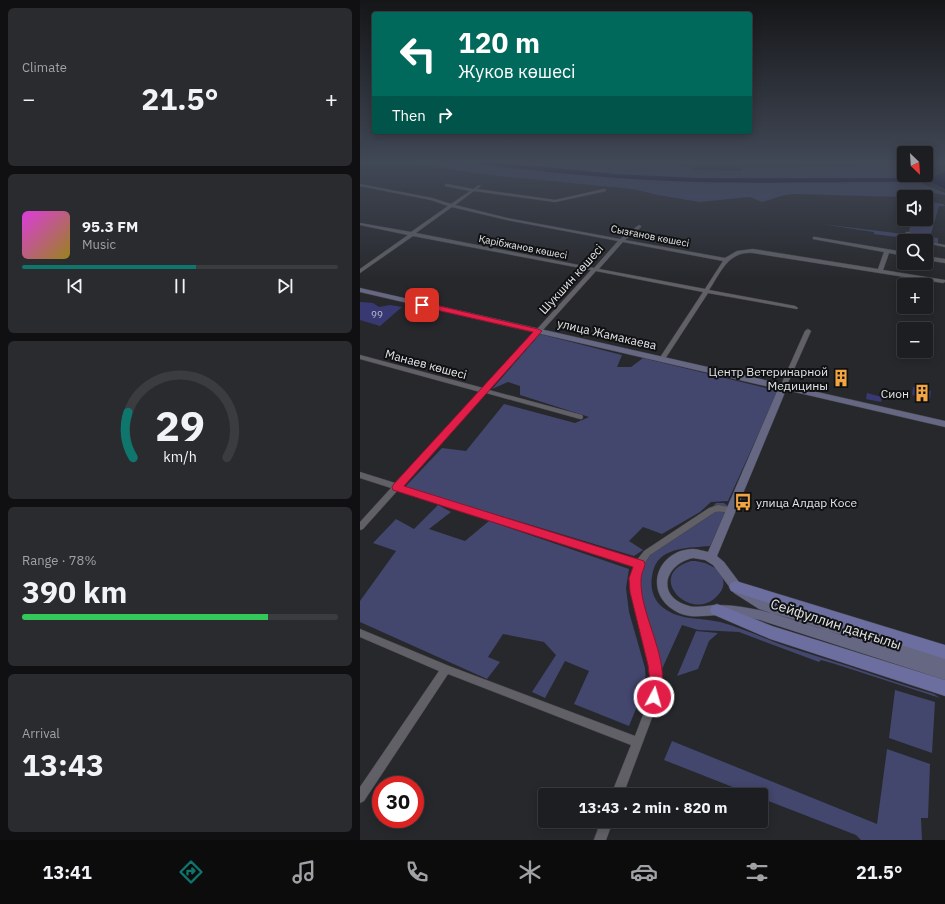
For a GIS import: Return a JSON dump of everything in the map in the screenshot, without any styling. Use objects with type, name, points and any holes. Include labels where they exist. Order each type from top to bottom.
[{"type":"main road","points":[[736,587],[945,652]]},
{"type":"main road","points":[[717,610],[770,632],[945,688]]},
{"type":"street","name":"Сызғанов көшесі","points":[[438,201],[506,219],[726,260]]},
{"type":"street","points":[[360,271],[459,201]]},
{"type":"street","name":"Қарібжанов көшесі","points":[[360,224],[794,308]]},
{"type":"street","name":"Шукшин көшесі","points":[[360,528],[622,240],[639,226]]},
{"type":"street","points":[[815,238],[897,253]]},
{"type":"street","points":[[933,243],[945,246]]},
{"type":"street","points":[[662,359],[726,260],[733,253],[745,250],[753,251],[943,281]]},
{"type":"street","points":[[880,270],[887,251]]},
{"type":"street","points":[[933,259],[945,262]]},
{"type":"street","name":"улица Жамакаева","points":[[360,290],[945,424]]},
{"type":"street","points":[[711,558],[808,331]]},
{"type":"street","name":"Манаев көшесі","points":[[360,357],[580,417]]},
{"type":"street","points":[[360,474],[640,564]]},
{"type":"street","points":[[620,788],[648,715],[656,681],[655,665],[636,592],[635,578],[642,559],[647,553],[712,510],[718,508],[731,510]]},
{"type":"street","name":"Сейфуллин даңғылы","points":[[945,664],[763,605],[745,595],[736,587],[721,565],[711,558],[693,554],[675,559],[661,576],[661,586],[667,597],[681,609],[691,612],[717,610],[740,611],[760,615],[945,674]]},
{"type":"street","points":[[360,633],[446,669],[637,742]]},
{"type":"street","points":[[360,797],[446,669]]},
{"type":"street","points":[[600,840],[604,828]]},
{"type":"shaded area","points":[[933,202],[943,204],[945,206],[939,206],[931,234],[909,233],[910,226],[933,226]]},
{"type":"shaded area","points":[[821,224],[904,234],[897,234],[897,237],[874,234],[874,232]]},
{"type":"shaded area","points":[[933,237],[938,238],[938,244],[933,243]]},
{"type":"shaded area","points":[[540,334],[622,355],[617,367],[631,367],[643,358],[778,391],[728,501],[711,502],[700,512],[662,534],[643,527],[629,541],[643,550],[634,556],[405,487],[442,448],[466,451],[504,404],[575,423],[589,417],[520,395],[520,386],[508,382],[492,389]]},
{"type":"shaded area","points":[[716,503],[724,503],[729,507],[710,546],[686,548],[670,552],[658,561],[654,568],[652,587],[654,597],[660,605],[673,614],[688,618],[712,620],[729,624],[788,647],[934,694],[940,698],[835,664],[821,660],[819,662],[739,632],[698,630],[682,625],[662,669],[644,604],[640,598],[638,574],[648,557],[667,541],[706,514]]},
{"type":"shaded area","points":[[438,505],[451,512],[429,529],[465,541],[489,521],[629,569],[626,588],[629,612],[645,668],[646,684],[629,726],[574,704],[589,671],[565,661],[545,698],[532,692],[556,655],[544,642],[503,634],[488,657],[500,662],[487,679],[360,622],[360,601],[396,551],[373,543],[396,519],[414,529]]},
{"type":"shaded area","points":[[691,561],[714,567],[723,578],[721,591],[715,598],[704,604],[693,604],[683,600],[671,585],[672,576],[678,567]]},
{"type":"shaded area","points":[[696,631],[718,633],[709,641],[698,669],[677,676]]},
{"type":"shaded area","points":[[895,690],[935,702],[932,753],[889,738]]},
{"type":"shaded area","points":[[672,741],[877,824],[887,749],[930,764],[928,818],[921,818],[922,840],[861,840],[856,835],[768,801],[768,788],[735,788],[664,760]]},
{"type":"building","points":[[360,302],[373,303],[379,307],[390,305],[402,307],[380,326],[360,320]]},
{"type":"building","name":"Центр Ветеринарной Медицины","points":[[838,372],[848,375],[845,383],[834,380]]},
{"type":"building","name":"Сион","points":[[913,387],[931,391],[930,399],[912,395]]},
{"type":"building","points":[[867,393],[882,397],[881,402],[866,399]]},
{"type":"place","name":"Центр Ветеринарной Медицины","points":[[841,378]]},
{"type":"place","name":"Сион","points":[[922,393]]},
{"type":"place","name":"улица Алдар Косе","points":[[743,502]]},
{"type":"route","points":[[422,305],[538,331],[397,487],[640,564],[635,578],[636,592],[655,665],[656,681],[654,697]]}]
